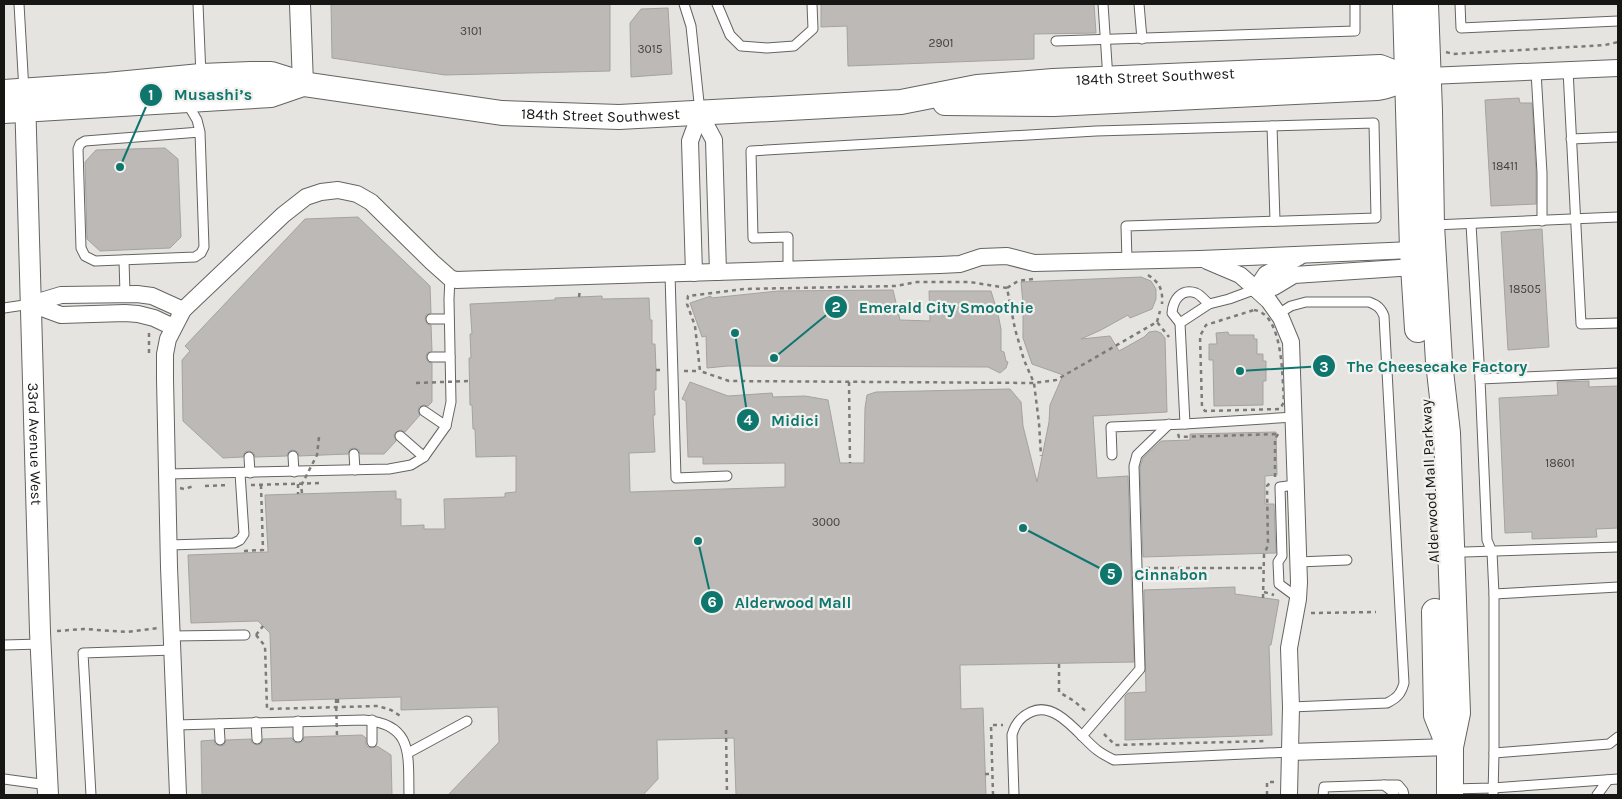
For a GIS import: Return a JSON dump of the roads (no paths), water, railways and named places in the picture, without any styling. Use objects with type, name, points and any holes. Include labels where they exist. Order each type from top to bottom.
[{"type":"main road","name":"Alderwood Mall Parkway","points":[[1406,4],[1418,77],[1439,362],[1447,433],[1438,715],[1450,747],[1450,792]]},
{"type":"main road","name":"Alderwood Mall Parkway","points":[[1425,4],[1418,77],[1413,258],[1422,375],[1428,403],[1443,553]]},
{"type":"main road","name":"184th Street Southwest","points":[[901,102],[977,86],[1108,79],[1380,67],[1418,77]]},
{"type":"main road","name":"184th Street Southwest","points":[[14,101],[107,85],[201,76],[271,74],[302,84],[502,113],[619,117],[901,102],[1054,104],[1377,88],[1418,77]]},
{"type":"main road","points":[[1054,104],[1065,93],[1101,90],[1108,79],[1119,89],[1139,90],[1158,98]]},
{"type":"main road","name":"184th Street Southwest","points":[[14,101],[185,100],[271,95],[302,84]]},
{"type":"street","points":[[300,4],[302,84]]},
{"type":"street","name":"184th Street Southwest","points":[[1418,77],[1618,68]]},
{"type":"street","name":"33rd Avenue West","points":[[14,101],[31,304],[48,638],[48,790]]},
{"type":"street","points":[[700,114],[714,140],[718,272]]},
{"type":"street","points":[[694,273],[690,141],[700,114]]},
{"type":"street","points":[[178,795],[176,725],[168,638],[169,545],[165,354],[173,327],[183,310],[293,206],[306,197],[321,192],[338,190],[357,194],[371,202],[432,262],[450,278],[456,280],[960,264],[981,258],[1007,256],[1034,263],[1306,254],[1413,258]]},
{"type":"street","points":[[1256,289],[1266,274],[1306,254]]},
{"type":"street","points":[[1256,289],[1274,287],[1294,275],[1413,258]]},
{"type":"street","points":[[1200,259],[1240,275],[1256,289],[1269,301],[1278,314],[1291,342],[1295,485],[1292,558],[1297,605],[1289,648],[1291,707],[1288,795]]},
{"type":"street","points":[[31,304],[61,295],[125,294],[152,296],[183,310]]},
{"type":"street","points":[[31,304],[61,315],[138,314],[154,318],[173,327]]},
{"type":"street","points":[[1290,752],[1450,747]]},
{"type":"lane","points":[[14,101],[19,4]]},
{"type":"lane","points":[[198,4],[201,76]]},
{"type":"lane","points":[[684,4],[691,26],[700,114]]},
{"type":"lane","points":[[717,4],[730,35],[740,46],[767,48],[794,46],[813,29],[812,4]]},
{"type":"lane","points":[[1104,4],[1108,79]]},
{"type":"lane","points":[[1139,4],[1142,39]]},
{"type":"lane","points":[[1056,41],[1356,31],[1355,4]]},
{"type":"lane","points":[[1460,4],[1461,28],[1618,21]]},
{"type":"lane","points":[[1568,70],[1581,324],[1618,323]]},
{"type":"lane","points":[[1536,72],[1542,173],[1542,221]]},
{"type":"lane","points":[[185,100],[192,108],[200,132],[204,247],[202,253],[195,257],[95,261],[85,256],[81,248],[78,149],[80,144],[85,140],[200,132]]},
{"type":"lane","points":[[788,269],[788,237],[754,238],[751,151],[1096,130],[1374,123],[1376,218],[1126,226],[1127,260]]},
{"type":"lane","points":[[1272,126],[1275,221]]},
{"type":"lane","points":[[1571,139],[1618,137]]},
{"type":"lane","points":[[1430,225],[1618,217]]},
{"type":"lane","points":[[1471,224],[1487,540],[1492,552],[1494,594],[1493,792]]},
{"type":"lane","points":[[124,260],[125,294]]},
{"type":"lane","points":[[670,274],[676,478],[727,476]]},
{"type":"lane","points":[[167,474],[388,469],[411,465],[424,457],[446,426],[451,402],[450,278]]},
{"type":"lane","points":[[1180,323],[1209,304],[1256,289]]},
{"type":"lane","points":[[1185,424],[1180,323],[1172,313],[1173,303],[1178,295],[1189,292],[1198,294],[1209,304]]},
{"type":"lane","points":[[1278,314],[1291,306],[1306,302],[1369,302],[1376,304],[1384,316],[1404,683],[1402,692],[1387,703],[1291,707]]},
{"type":"lane","points":[[4,308],[31,304]]},
{"type":"lane","points":[[431,319],[449,319]]},
{"type":"lane","points":[[432,357],[450,357]]},
{"type":"lane","points":[[1480,379],[1618,373]]},
{"type":"lane","points":[[424,411],[446,426]]},
{"type":"lane","points":[[1112,455],[1111,427],[1294,417]]},
{"type":"lane","points":[[1082,736],[1140,668],[1134,466],[1137,456],[1169,424]]},
{"type":"lane","points":[[400,436],[424,457]]},
{"type":"lane","points":[[354,454],[355,470]]},
{"type":"lane","points":[[293,456],[294,472]]},
{"type":"lane","points":[[169,545],[234,543],[240,540],[244,534],[245,473],[249,457]]},
{"type":"lane","points":[[1443,553],[1618,547]]},
{"type":"lane","points":[[1292,558],[1347,560]]},
{"type":"lane","points":[[1494,594],[1618,587]]},
{"type":"lane","points":[[90,795],[82,652],[168,638],[245,635]]},
{"type":"lane","points":[[4,645],[48,638]]},
{"type":"lane","points":[[1014,795],[1012,735],[1015,726],[1022,716],[1036,710],[1050,712],[1065,720],[1096,750],[1114,760],[1290,752]]},
{"type":"lane","points":[[176,725],[298,721],[372,720],[381,722],[393,728],[403,738],[408,753],[409,795]]},
{"type":"lane","points":[[372,720],[372,742]]},
{"type":"lane","points":[[298,721],[298,737]]},
{"type":"lane","points":[[256,722],[257,739]]},
{"type":"lane","points":[[408,753],[467,722]]},
{"type":"lane","points":[[219,724],[220,740]]},
{"type":"lane","points":[[1494,753],[1610,744],[1618,737]]},
{"type":"lane","points":[[4,779],[48,790]]},
{"type":"lane","points":[[1450,792],[1493,792],[1618,779]]},
{"type":"lane","points":[[1597,795],[1608,780]]},
{"type":"lane","points":[[1384,785],[1394,795]]},
{"type":"lane","points":[[1323,795],[1324,787],[1384,785],[1398,785],[1404,795]]},
{"type":"lane","points":[[1493,792],[1505,795]]},
{"type":"place","name":"Musashi’s","points":[[120,167]]},
{"type":"place","name":"Midici","points":[[735,333]]},
{"type":"place","name":"Emerald City Smoothie","points":[[774,358]]},
{"type":"place","name":"The Cheesecake Factory","points":[[1240,371]]},
{"type":"place","name":"Cinnabon","points":[[1023,528]]},
{"type":"place","name":"Alderwood Mall","points":[[698,541]]}]
